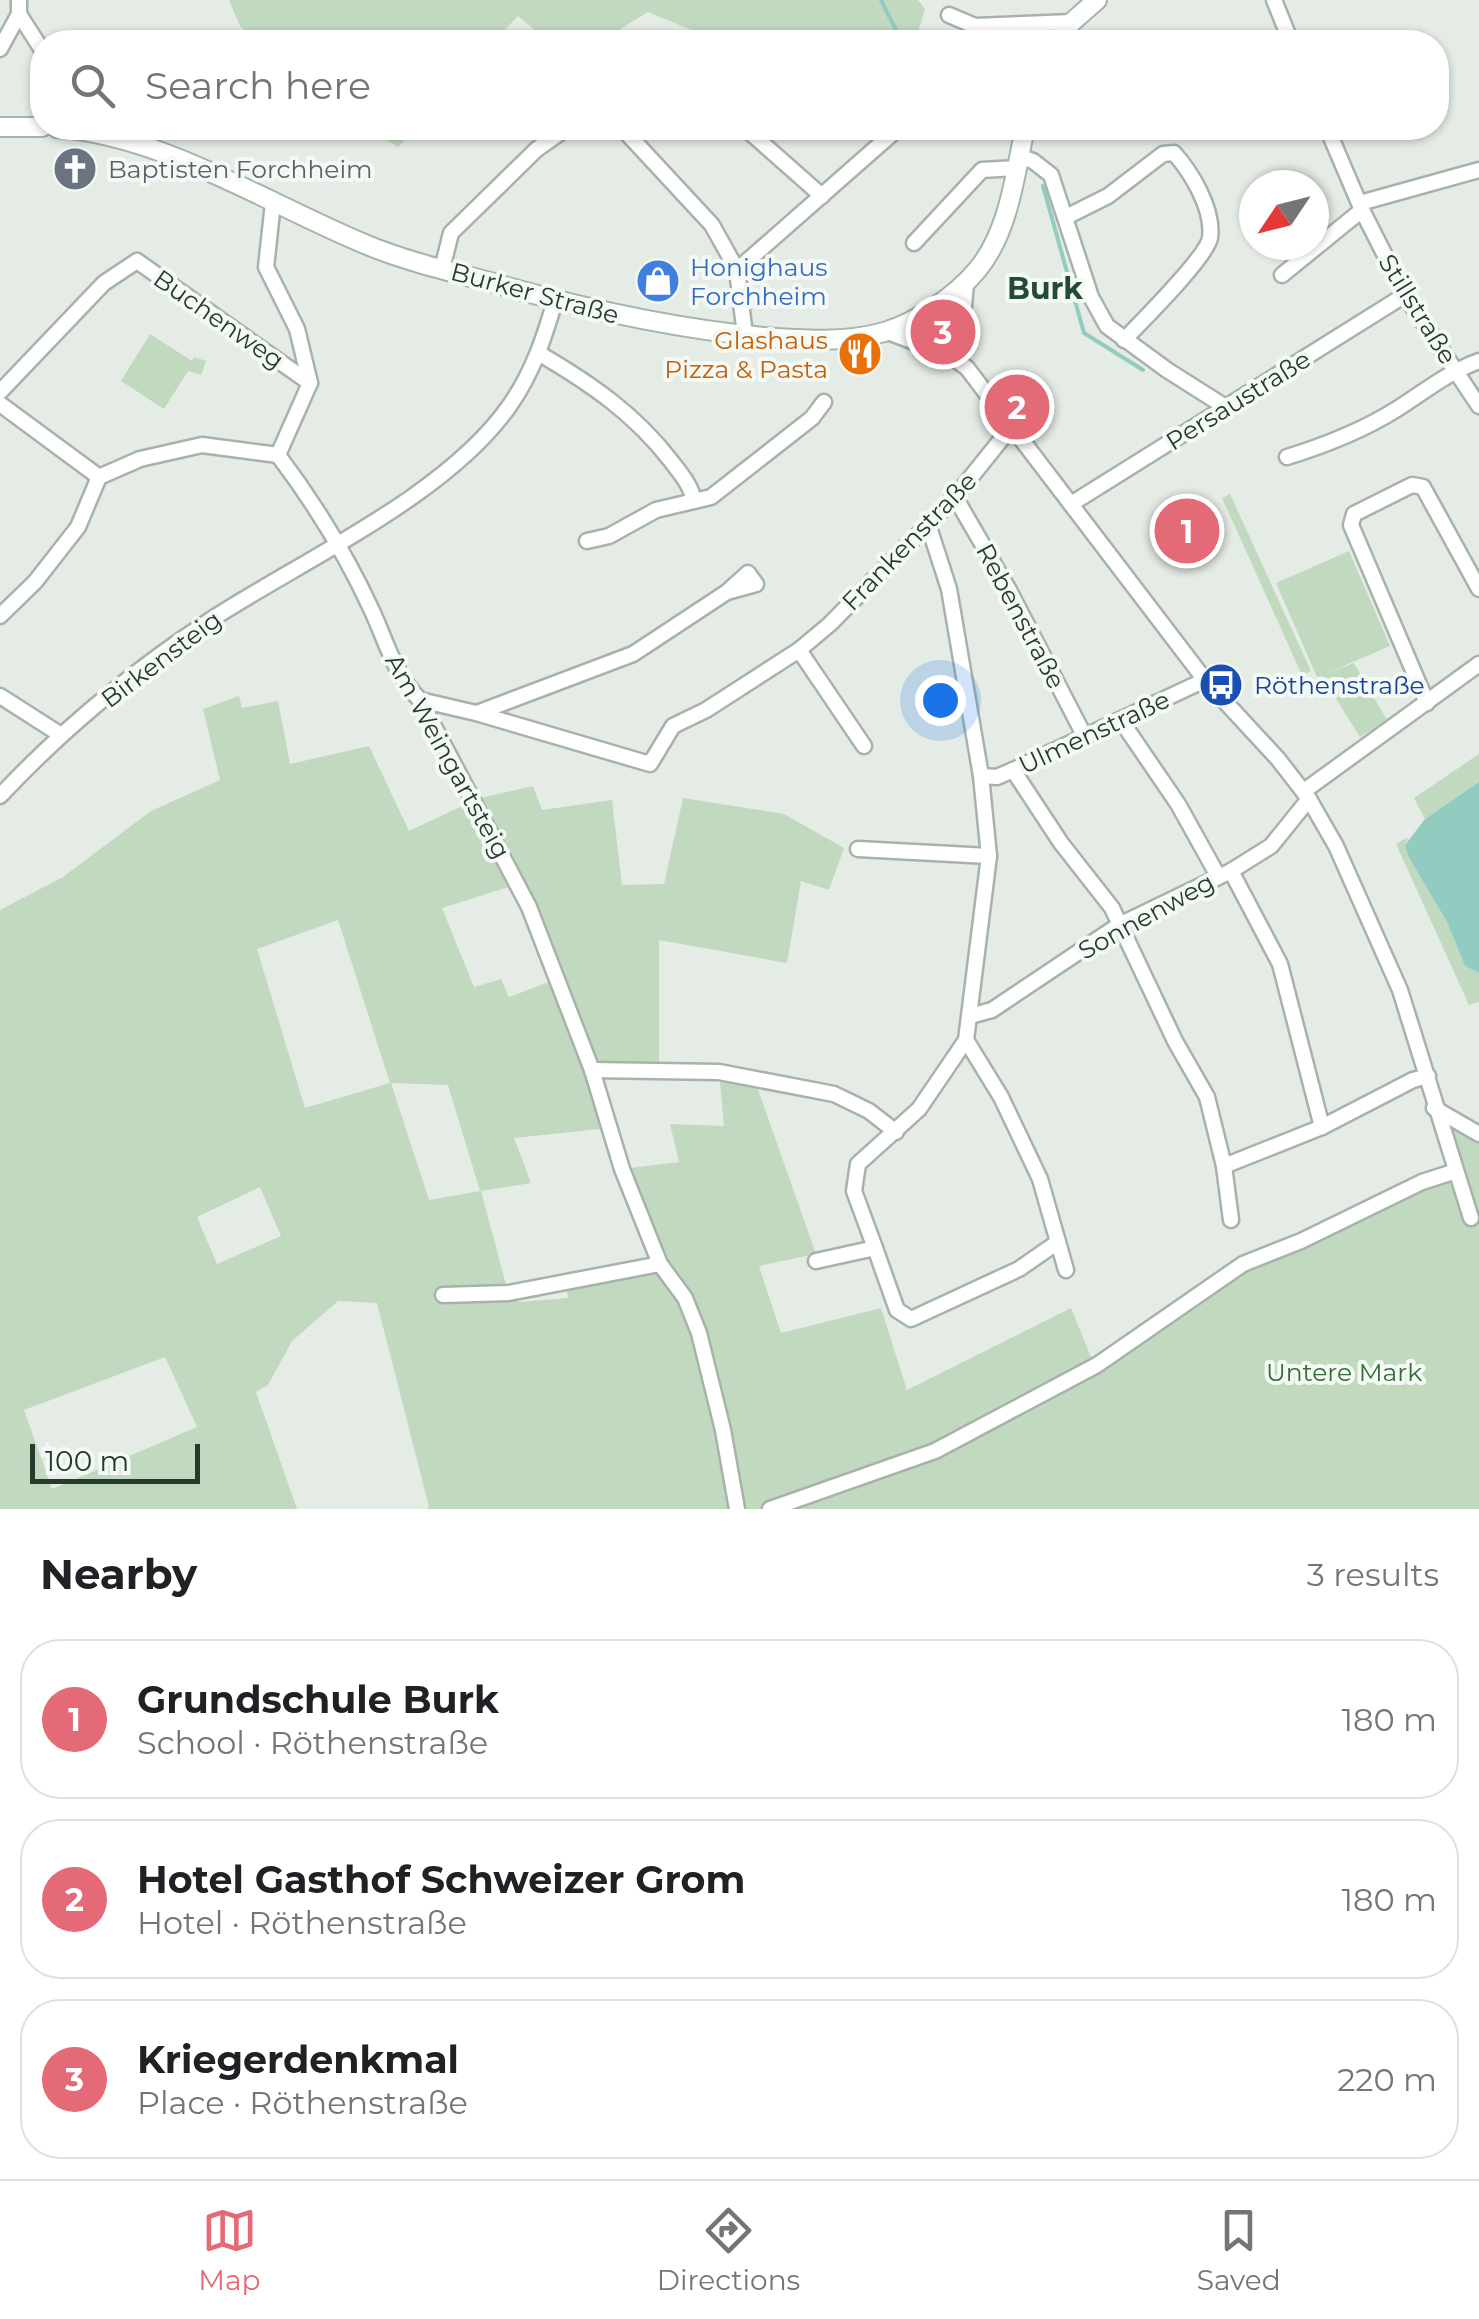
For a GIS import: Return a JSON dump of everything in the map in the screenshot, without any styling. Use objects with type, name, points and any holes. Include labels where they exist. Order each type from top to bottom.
[{"type":"main road","points":[[1066,30],[1097,0]]},
{"type":"main road","points":[[0,127],[30,127]]},
{"type":"main road","name":"Burker Straße","points":[[127,140],[369,246],[442,269],[653,323],[802,340],[886,332],[966,282],[999,236],[1023,140]]},
{"type":"street","points":[[1276,5],[1286,30]]},
{"type":"street","points":[[0,49],[19,7]]},
{"type":"street","points":[[19,7],[31,30]]},
{"type":"street","points":[[949,15],[975,26],[1072,22]]},
{"type":"street","points":[[442,269],[452,233],[550,140]]},
{"type":"street","points":[[633,140],[712,225],[737,270],[744,302],[745,335]]},
{"type":"street","points":[[759,140],[822,196]]},
{"type":"street","points":[[737,270],[885,140]]},
{"type":"street","name":"Stillstraße","points":[[1332,140],[1405,296],[1479,406]]},
{"type":"street","points":[[1066,217],[1108,196],[1163,154],[1174,153],[1192,172],[1205,204],[1210,238],[1200,256],[1124,340]]},
{"type":"street","points":[[914,242],[982,170],[1033,160],[1051,175],[1095,307],[1107,326],[1227,408]]},
{"type":"street","points":[[1282,275],[1361,207],[1479,170]]},
{"type":"street","points":[[0,616],[35,582],[78,527],[99,477],[140,458],[202,445],[278,455],[310,383],[297,329],[266,268],[272,203]]},
{"type":"street","name":"Buchenweg","points":[[0,392],[104,283],[137,262],[310,383]]},
{"type":"street","points":[[949,354],[964,306],[966,282]]},
{"type":"street","name":"Persaustraße","points":[[1071,504],[1405,296]]},
{"type":"street","name":"Birkensteig","points":[[0,796],[61,735],[106,700],[116,686],[209,621],[438,478],[510,406],[540,354],[555,301]]},
{"type":"street","points":[[886,332],[949,354],[966,368],[1205,680],[1306,795],[1336,846],[1400,990],[1471,1218]]},
{"type":"street","points":[[540,354],[595,386],[649,432],[692,488],[694,500]]},
{"type":"street","points":[[1288,457],[1338,441],[1368,426],[1456,369],[1479,361]]},
{"type":"street","points":[[588,540],[609,536],[656,510],[712,497],[812,418],[824,402]]},
{"type":"street","points":[[0,404],[99,477]]},
{"type":"street","name":"Frankenstraße","points":[[420,700],[650,764],[674,726],[800,650],[955,496],[1012,426]]},
{"type":"street","name":"Am Weingartsteig","points":[[278,455],[316,505],[372,612],[402,682],[420,700],[529,907],[660,1264],[685,1298],[699,1333],[737,1509]]},
{"type":"street","points":[[1427,703],[1351,525],[1354,514],[1412,485],[1423,487],[1479,588]]},
{"type":"street","name":"Rebenstraße","points":[[955,496],[1085,737]]},
{"type":"street","points":[[928,524],[949,589],[981,776],[989,856],[966,1040],[918,1110],[858,1164],[854,1191],[897,1310],[911,1319],[1018,1270],[1058,1242]]},
{"type":"street","points":[[476,713],[633,654],[727,592]]},
{"type":"street","points":[[800,650],[864,746]]},
{"type":"street","name":"Sonnenweg","points":[[970,1016],[992,1010],[1119,925],[1271,846],[1306,795],[1479,664]]},
{"type":"street","name":"Ulmenstraße","points":[[981,776],[997,777],[1014,770],[1205,680]]},
{"type":"street","points":[[0,696],[61,735]]},
{"type":"street","points":[[1122,722],[1280,964],[1322,1128]]},
{"type":"street","points":[[1014,770],[1061,843],[1112,908],[1207,1097],[1224,1166],[1230,1220]]},
{"type":"street","points":[[858,849],[989,856]]},
{"type":"street","points":[[966,1040],[1001,1097],[1040,1178],[1066,1270]]},
{"type":"street","points":[[592,1070],[718,1072],[834,1094],[896,1132]]},
{"type":"street","points":[[1224,1166],[1322,1128],[1428,1076]]},
{"type":"street","points":[[1434,1108],[1479,1134]]},
{"type":"street","points":[[770,1509],[935,1451],[1097,1365],[1242,1264],[1456,1170]]},
{"type":"street","points":[[816,1261],[875,1248]]},
{"type":"street","points":[[443,1295],[509,1293],[660,1264]]},
{"type":"green space","points":[[229,0],[918,0],[925,9],[919,30],[691,30],[648,12],[619,30],[535,30],[518,16],[505,30],[245,30]]},
{"type":"green space","points":[[150,334],[192,361],[194,357],[206,361],[201,375],[188,371],[164,409],[121,381]]},
{"type":"green space","points":[[1230,494],[1311,671],[1302,675],[1222,498]]},
{"type":"green space","points":[[1349,551],[1390,646],[1325,674],[1354,663],[1387,720],[1360,737],[1322,676],[1317,677],[1276,583]]},
{"type":"green space","name":"Untere Mark","points":[[239,696],[242,708],[278,701],[290,764],[369,746],[409,831],[477,799],[533,786],[542,810],[612,800],[622,885],[664,884],[683,798],[784,814],[844,848],[829,890],[801,881],[787,963],[659,940],[659,1071],[592,1070],[609,1128],[514,1138],[531,1183],[481,1191],[508,1292],[516,1292],[519,1302],[568,1298],[566,1283],[660,1264],[622,1169],[679,1162],[670,1124],[724,1126],[719,1072],[755,1081],[816,1254],[759,1266],[781,1333],[881,1308],[907,1390],[1071,1308],[1091,1357],[1246,1268],[1448,1178],[1448,1125],[1479,1144],[1479,1509],[426,1509],[429,1507],[377,1303],[338,1301],[292,1341],[268,1385],[256,1392],[297,1509],[0,1509],[0,910],[63,877],[151,811],[220,780],[203,709]],"holes":[[[518,884],[557,979],[509,997],[501,979],[474,987],[442,908]],[[338,920],[390,1083],[305,1108],[257,949]],[[391,1083],[448,1085],[480,1191],[429,1200]],[[260,1187],[281,1236],[217,1264],[197,1217]],[[165,1357],[197,1427],[52,1489],[24,1410]]]},
{"type":"green space","points":[[1479,754],[1479,782],[1425,819],[1414,798]]},
{"type":"green space","points":[[1408,837],[1408,856],[1447,922],[1465,966],[1479,973],[1479,1002],[1469,1005],[1396,844]]},
{"type":"water","points":[[1479,782],[1479,973],[1465,966],[1447,922],[1405,845],[1425,819]]},
{"type":"waterway","points":[[881,0],[896,30]]},
{"type":"waterway","points":[[1043,186],[1084,333],[1143,370]]},
{"type":"place","name":"Baptisten Forchheim","points":[[75,169]]},
{"type":"place","name":"Honighaus Forchheim","points":[[658,281]]},
{"type":"place","name":"Kriegerdenkmal","points":[[943,332]]},
{"type":"place","name":"Glashaus Pizza & Pasta","points":[[860,354]]},
{"type":"place","name":"Hotel Gasthof Schweizer Grom","points":[[1017,407]]},
{"type":"place","name":"Grundschule Burk","points":[[1187,531]]},
{"type":"place","name":"Röthenstraße","points":[[1221,685]]},
{"type":"district","name":"Burk","points":[[1045,288]]}]
